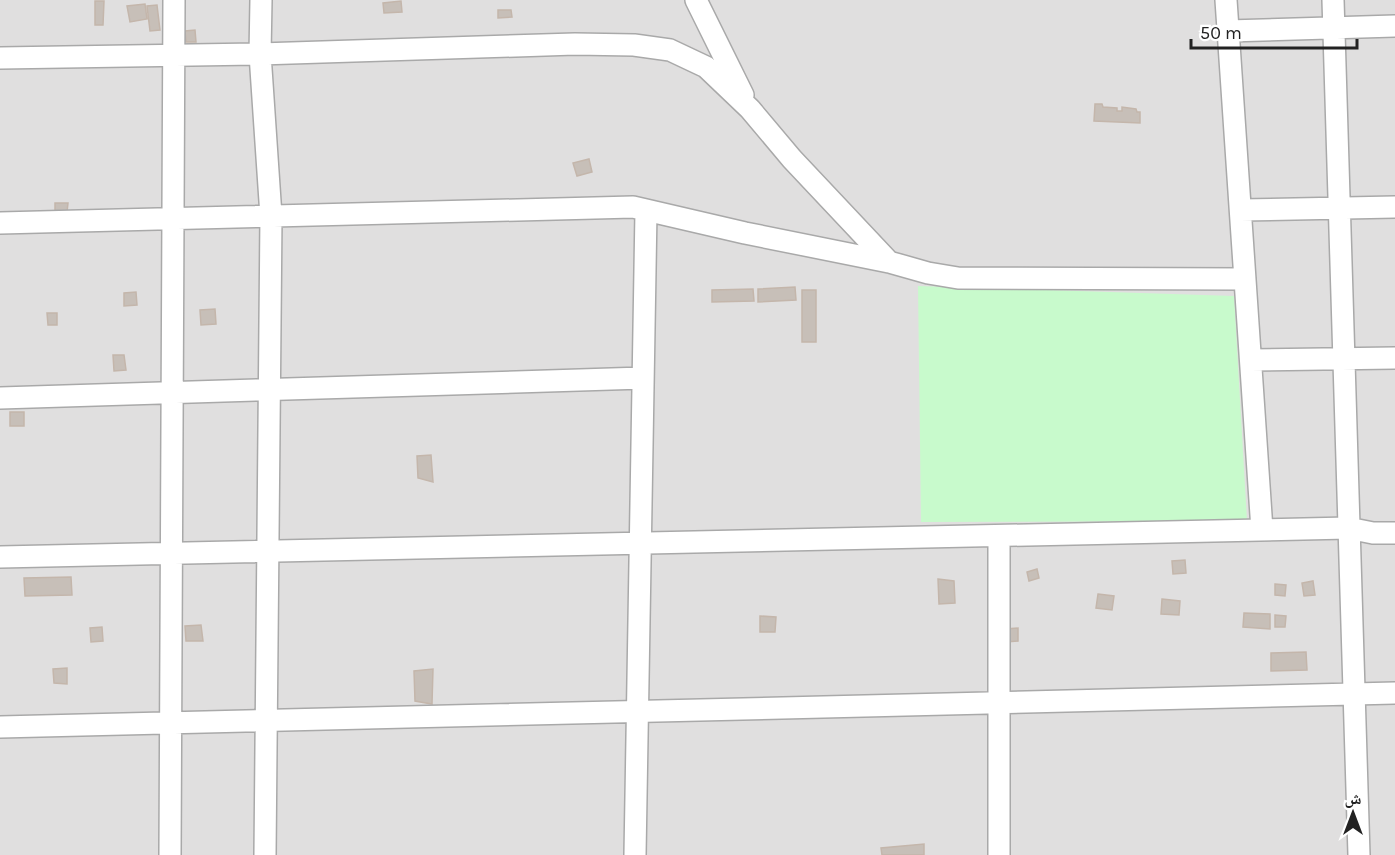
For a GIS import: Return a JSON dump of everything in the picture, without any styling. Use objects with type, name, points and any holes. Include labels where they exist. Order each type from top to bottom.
[{"type":"street","points":[[170,855],[174,0]]},
{"type":"street","points":[[261,0],[260,54],[271,216],[265,855]]},
{"type":"street","points":[[696,0],[750,109]]},
{"type":"street","points":[[1226,0],[1262,530]]},
{"type":"street","points":[[1333,0],[1359,855]]},
{"type":"street","points":[[1228,31],[1395,26]]},
{"type":"street","points":[[0,58],[260,54],[575,44],[634,45],[670,50],[706,67],[750,109],[792,159],[890,262]]},
{"type":"street","points":[[0,223],[633,207],[958,278],[1245,279]]},
{"type":"street","points":[[1241,210],[1395,207]]},
{"type":"street","points":[[635,855],[646,211]]},
{"type":"street","points":[[1251,360],[1395,358]]},
{"type":"street","points":[[0,399],[643,378]]},
{"type":"street","points":[[0,557],[1348,528],[1395,533]]},
{"type":"street","points":[[999,536],[999,855]]},
{"type":"street","points":[[0,727],[1395,693]]},
{"type":"shaded area","points":[[0,0],[1395,0],[1395,855],[0,855]]},
{"type":"green space","points":[[918,286],[1234,296],[1247,521],[921,522]]},
{"type":"building","points":[[95,1],[104,1],[103,25],[95,25]]},
{"type":"building","points":[[401,1],[402,12],[384,13],[383,3]]},
{"type":"building","points":[[145,4],[147,19],[130,22],[127,6]]},
{"type":"building","points":[[157,5],[160,30],[150,31],[147,6]]},
{"type":"building","points":[[498,10],[511,10],[512,17],[498,18]]},
{"type":"building","points":[[195,30],[196,42],[186,42],[185,31]]},
{"type":"building","points":[[1095,104],[1117,108],[1117,111],[1122,111],[1122,107],[1136,109],[1140,112],[1140,123],[1094,121]]},
{"type":"building","points":[[589,159],[592,172],[577,176],[573,163]]},
{"type":"building","points":[[55,203],[68,203],[67,212],[55,212]]},
{"type":"building","points":[[795,287],[796,300],[758,302],[758,289]]},
{"type":"building","points":[[753,289],[754,301],[712,302],[712,290]]},
{"type":"building","points":[[802,290],[816,290],[816,342],[802,342]]},
{"type":"building","points":[[136,292],[137,305],[124,306],[124,293]]},
{"type":"building","points":[[215,309],[216,324],[201,325],[200,310]]},
{"type":"building","points":[[47,313],[57,313],[57,325],[48,325]]},
{"type":"building","points":[[113,355],[124,355],[126,370],[114,371]]},
{"type":"building","points":[[10,412],[24,412],[24,426],[10,426]]},
{"type":"building","points":[[431,455],[433,482],[418,478],[417,456]]},
{"type":"building","points":[[1185,560],[1186,573],[1173,574],[1172,561]]},
{"type":"building","points":[[1037,569],[1039,578],[1029,581],[1027,572]]},
{"type":"building","points":[[71,577],[72,595],[25,596],[24,578]]},
{"type":"building","points":[[938,579],[954,581],[955,603],[939,604]]},
{"type":"building","points":[[1313,581],[1315,595],[1304,596],[1302,583]]},
{"type":"building","points":[[1275,584],[1286,585],[1285,596],[1275,595]]},
{"type":"building","points":[[1098,594],[1114,596],[1112,610],[1096,608]]},
{"type":"building","points":[[1162,599],[1180,601],[1179,615],[1161,614]]},
{"type":"building","points":[[1244,613],[1270,614],[1270,629],[1243,627]]},
{"type":"building","points":[[1275,615],[1286,616],[1285,627],[1275,627]]},
{"type":"building","points":[[760,616],[776,617],[775,632],[760,632]]},
{"type":"building","points":[[201,625],[203,641],[186,641],[185,626]]},
{"type":"building","points":[[102,627],[103,641],[91,642],[90,628]]},
{"type":"building","points":[[1018,628],[1018,641],[1006,642],[1005,629]]},
{"type":"building","points":[[1306,652],[1307,670],[1271,671],[1271,653]]},
{"type":"building","points":[[67,668],[67,684],[54,683],[53,669]]},
{"type":"building","points":[[433,669],[432,704],[415,701],[414,671]]},
{"type":"building","points":[[924,844],[924,855],[882,855],[881,848]]}]
